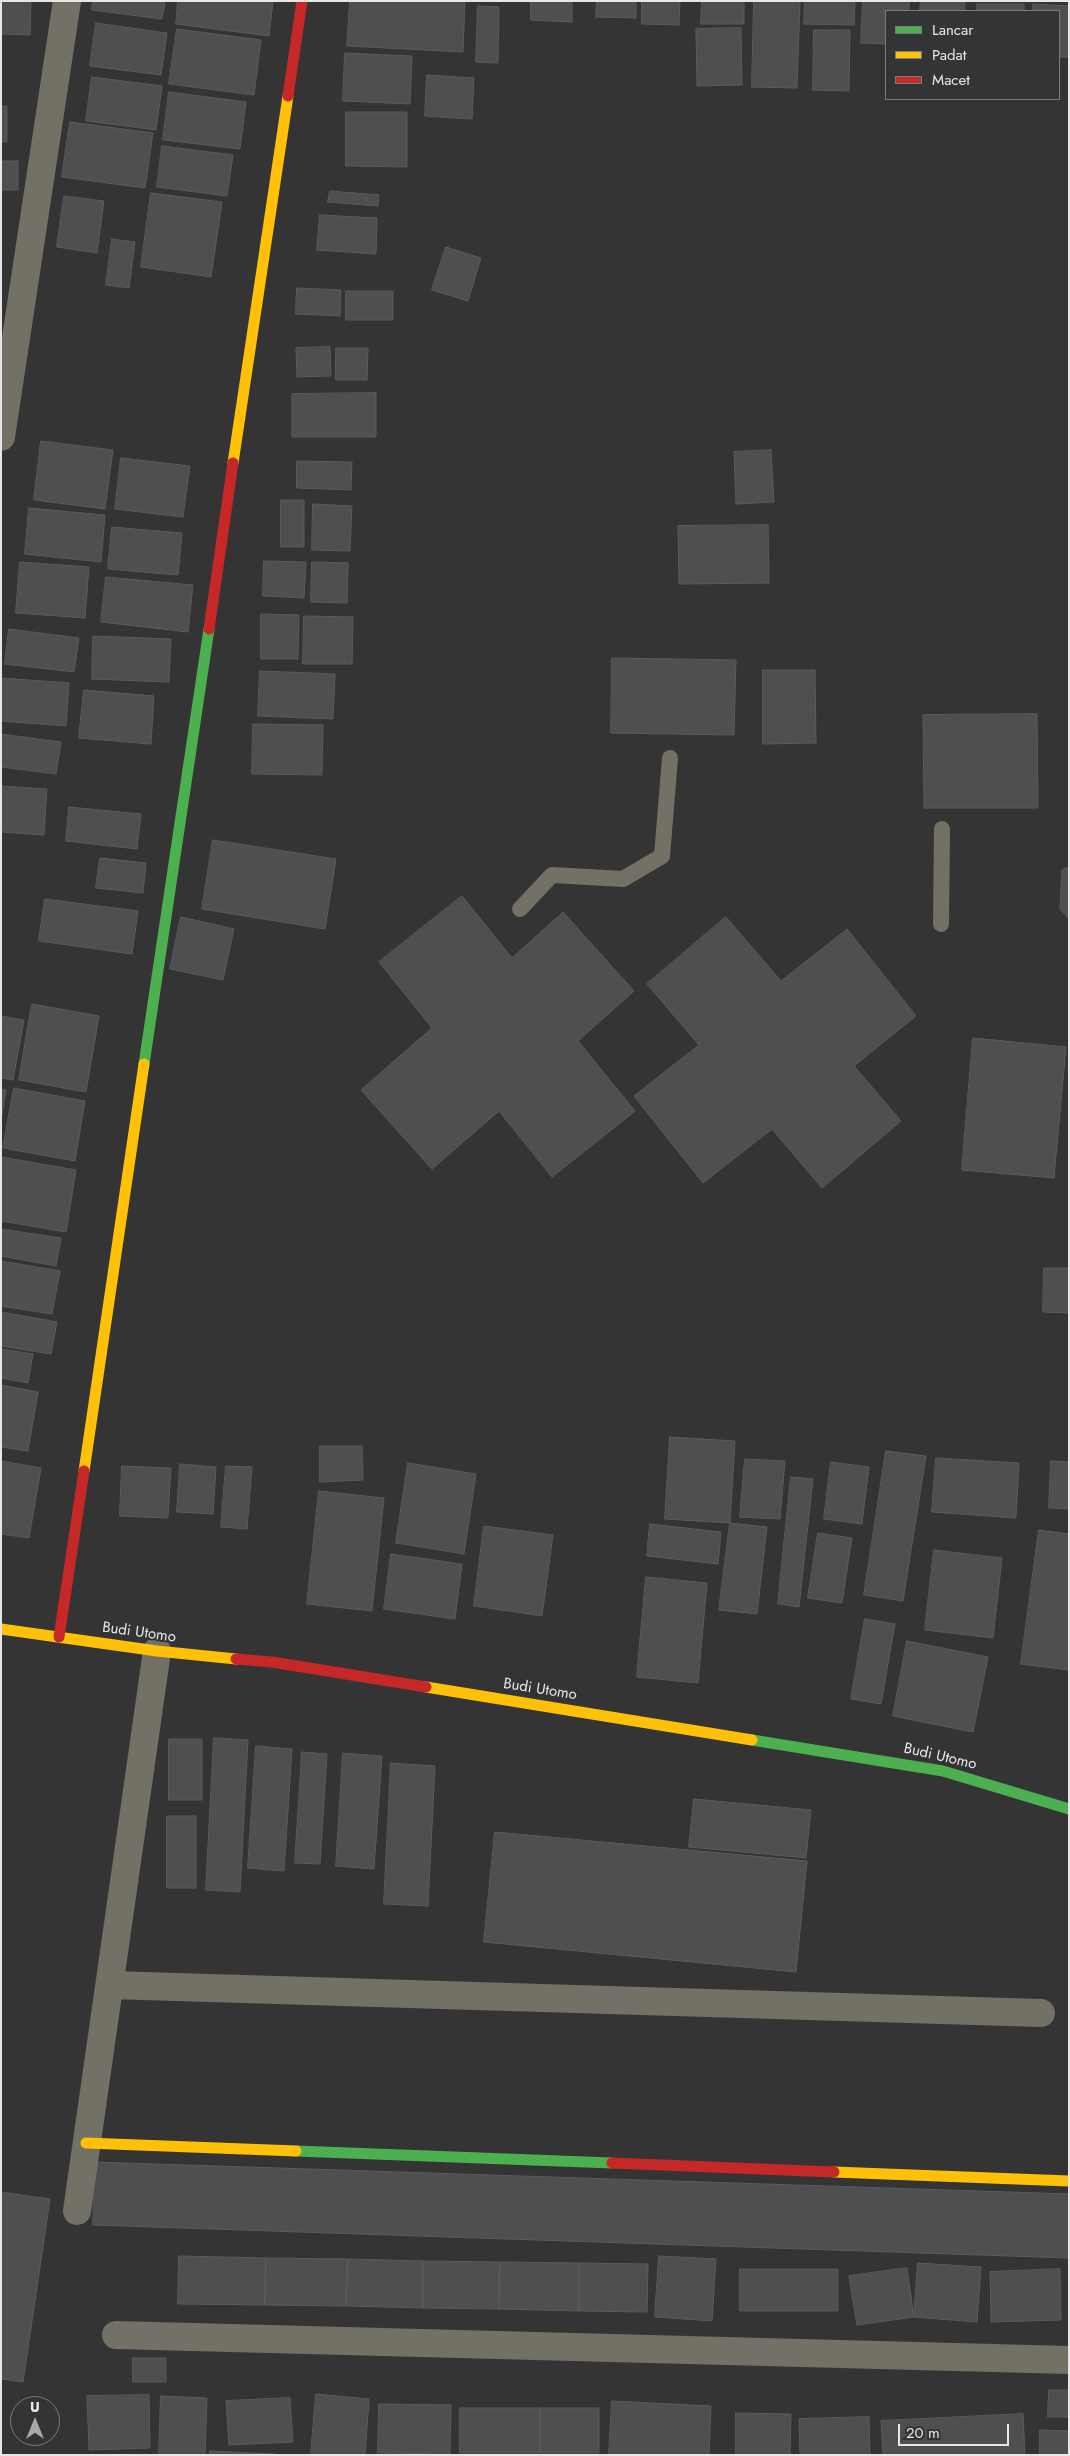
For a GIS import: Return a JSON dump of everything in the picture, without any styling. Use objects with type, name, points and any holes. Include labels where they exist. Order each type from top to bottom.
[{"type":"street","points":[[1,437],[68,1]]},
{"type":"street","points":[[59,1637],[302,1]]},
{"type":"street","name":"Budi Utomo","points":[[1,1630],[157,1651],[272,1662],[943,1770],[1069,1809]]},
{"type":"street","points":[[77,2211],[157,1651]]},
{"type":"street","points":[[110,1985],[1041,2013]]},
{"type":"street","points":[[86,2143],[1069,2181]]},
{"type":"street","points":[[116,2335],[1069,2360]]},
{"type":"lane","points":[[520,909],[552,876],[623,878],[662,856],[670,758]]},
{"type":"lane","points":[[941,924],[942,829]]},
{"type":"building","points":[[1,1],[31,1],[30,35],[1,34]]},
{"type":"building","points":[[93,1],[165,1],[162,19],[92,10]]},
{"type":"building","points":[[178,1],[273,1],[269,36],[176,24]]},
{"type":"building","points":[[350,1],[465,1],[463,52],[347,46]]},
{"type":"building","points":[[531,1],[572,1],[572,22],[531,20]]},
{"type":"building","points":[[597,1],[636,1],[636,18],[596,17]]},
{"type":"building","points":[[642,1],[680,1],[679,25],[642,24]]},
{"type":"building","points":[[702,1],[744,1],[744,24],[701,24]]},
{"type":"building","points":[[754,1],[800,1],[797,88],[752,87]]},
{"type":"building","points":[[805,1],[855,1],[854,25],[804,24]]},
{"type":"building","points":[[863,1],[909,1],[909,10],[885,10],[885,44],[861,43]]},
{"type":"building","points":[[921,1],[965,2],[964,10],[920,10]]},
{"type":"building","points":[[977,4],[1024,4],[1024,10],[977,10]]},
{"type":"building","points":[[1033,4],[1069,6],[1069,57],[1060,57],[1060,10],[1033,10]]},
{"type":"building","points":[[478,6],[499,7],[498,63],[476,62]]},
{"type":"building","points":[[96,23],[167,33],[161,75],[90,66]]},
{"type":"building","points":[[741,28],[742,85],[697,86],[696,29]]},
{"type":"building","points":[[177,29],[261,40],[254,95],[169,84]]},
{"type":"building","points":[[814,30],[850,30],[849,91],[813,90]]},
{"type":"building","points":[[345,53],[412,56],[410,104],[343,101]]},
{"type":"building","points":[[427,75],[474,78],[472,119],[425,116]]},
{"type":"building","points":[[92,77],[162,86],[156,130],[86,121]]},
{"type":"building","points":[[169,92],[246,102],[240,149],[163,140]]},
{"type":"building","points":[[1,106],[7,106],[7,142],[1,142]]},
{"type":"building","points":[[346,112],[407,112],[407,167],[346,166]]},
{"type":"building","points":[[70,122],[153,133],[145,188],[62,177]]},
{"type":"building","points":[[162,146],[233,155],[227,196],[157,187]]},
{"type":"building","points":[[1,161],[18,161],[18,190],[1,190]]},
{"type":"building","points":[[330,191],[379,195],[378,206],[328,202]]},
{"type":"building","points":[[151,193],[222,202],[211,277],[141,267]]},
{"type":"building","points":[[64,196],[104,201],[97,253],[57,247]]},
{"type":"building","points":[[320,215],[377,218],[376,254],[317,250]]},
{"type":"building","points":[[112,239],[135,242],[129,288],[106,285]]},
{"type":"building","points":[[446,247],[481,258],[468,301],[432,290]]},
{"type":"building","points":[[297,288],[341,290],[340,316],[296,314]]},
{"type":"building","points":[[346,291],[393,291],[393,320],[346,320]]},
{"type":"building","points":[[330,347],[331,376],[297,377],[296,348]]},
{"type":"building","points":[[336,348],[368,348],[367,380],[336,380]]},
{"type":"building","points":[[376,393],[376,437],[292,437],[292,394]]},
{"type":"building","points":[[41,441],[113,450],[105,509],[34,500]]},
{"type":"building","points":[[771,450],[774,502],[736,504],[734,452]]},
{"type":"building","points":[[121,458],[190,466],[183,517],[115,509]]},
{"type":"building","points":[[297,461],[352,462],[351,490],[297,488]]},
{"type":"building","points":[[281,500],[304,500],[304,547],[281,547]]},
{"type":"building","points":[[313,504],[352,506],[350,551],[312,550]]},
{"type":"building","points":[[29,508],[105,515],[101,562],[25,554]]},
{"type":"building","points":[[768,525],[769,583],[679,584],[678,526]]},
{"type":"building","points":[[112,527],[182,533],[178,575],[108,569]]},
{"type":"building","points":[[264,561],[306,562],[304,598],[263,596]]},
{"type":"building","points":[[20,562],[89,567],[85,618],[16,613]]},
{"type":"building","points":[[312,562],[348,563],[347,603],[311,602]]},
{"type":"building","points":[[106,577],[193,585],[188,632],[101,622]]},
{"type":"building","points":[[261,614],[299,615],[298,659],[261,659]]},
{"type":"building","points":[[304,616],[353,617],[352,664],[303,664]]},
{"type":"building","points":[[9,629],[79,638],[74,672],[5,664]]},
{"type":"building","points":[[93,636],[171,639],[169,682],[92,679]]},
{"type":"building","points":[[612,658],[736,660],[734,735],[611,733]]},
{"type":"building","points":[[763,670],[815,670],[816,743],[763,744]]},
{"type":"building","points":[[260,671],[335,674],[333,719],[258,716]]},
{"type":"building","points":[[1,678],[69,683],[66,726],[1,721]]},
{"type":"building","points":[[84,690],[154,696],[151,744],[79,738]]},
{"type":"building","points":[[1037,714],[1038,808],[924,808],[923,715]]},
{"type":"building","points":[[253,724],[323,725],[322,775],[252,774]]},
{"type":"building","points":[[1,734],[61,742],[56,774],[1,767]]},
{"type":"building","points":[[1,786],[47,789],[44,835],[1,832]]},
{"type":"building","points":[[69,807],[141,814],[137,849],[66,841]]},
{"type":"building","points":[[213,840],[336,859],[325,929],[202,909]]},
{"type":"building","points":[[100,858],[146,863],[143,893],[96,888]]},
{"type":"building","points":[[1069,867],[1069,919],[1060,909],[1062,870]]},
{"type":"building","points":[[462,896],[512,958],[563,912],[634,991],[578,1041],[635,1111],[552,1177],[499,1111],[432,1169],[361,1090],[432,1028],[379,962]]},
{"type":"building","points":[[45,899],[138,911],[132,954],[39,941]]},
{"type":"building","points":[[181,917],[234,929],[223,980],[170,969]]},
{"type":"building","points":[[726,917],[781,981],[847,929],[916,1016],[854,1066],[901,1121],[822,1188],[772,1129],[703,1183],[634,1096],[699,1045],[647,984]]},
{"type":"building","points":[[32,1004],[99,1016],[86,1092],[19,1080]]},
{"type":"building","points":[[1,1016],[24,1020],[13,1080],[1,1078]]},
{"type":"building","points":[[973,1038],[1066,1047],[1054,1178],[962,1170]]},
{"type":"building","points":[[14,1088],[85,1101],[75,1161],[3,1148]]},
{"type":"building","points":[[1,1089],[6,1090],[1,1120]]},
{"type":"building","points":[[1,1157],[76,1170],[66,1232],[1,1221]]},
{"type":"building","points":[[1,1229],[61,1238],[56,1266],[1,1256]]},
{"type":"building","points":[[1,1261],[60,1271],[52,1314],[1,1306]]},
{"type":"building","points":[[1044,1268],[1069,1268],[1069,1313],[1043,1312]]},
{"type":"building","points":[[1,1312],[57,1322],[51,1354],[1,1346]]},
{"type":"building","points":[[1,1349],[33,1354],[28,1383],[1,1378]]},
{"type":"building","points":[[1,1385],[38,1392],[28,1451],[1,1447]]},
{"type":"building","points":[[670,1437],[735,1441],[730,1523],[665,1519]]},
{"type":"building","points":[[320,1446],[362,1446],[363,1480],[320,1482]]},
{"type":"building","points":[[886,1451],[926,1456],[903,1601],[864,1595]]},
{"type":"building","points":[[936,1458],[1019,1463],[1016,1518],[932,1512]]},
{"type":"building","points":[[745,1459],[785,1461],[780,1519],[740,1517]]},
{"type":"building","points":[[1,1461],[41,1468],[29,1538],[1,1534]]},
{"type":"building","points":[[1051,1461],[1069,1462],[1069,1509],[1049,1508]]},
{"type":"building","points":[[831,1462],[869,1467],[862,1524],[824,1519]]},
{"type":"building","points":[[408,1463],[476,1474],[464,1554],[396,1543]]},
{"type":"building","points":[[180,1464],[216,1467],[213,1514],[177,1512]]},
{"type":"building","points":[[122,1466],[171,1468],[168,1518],[120,1516]]},
{"type":"building","points":[[226,1466],[252,1467],[247,1529],[221,1527]]},
{"type":"building","points":[[791,1477],[813,1479],[799,1607],[778,1604]]},
{"type":"building","points":[[319,1491],[384,1498],[372,1611],[307,1604]]},
{"type":"building","points":[[730,1523],[767,1527],[757,1614],[719,1610]]},
{"type":"building","points":[[650,1524],[721,1532],[718,1564],[647,1556]]},
{"type":"building","points":[[484,1526],[553,1535],[542,1616],[474,1606]]},
{"type":"building","points":[[1039,1530],[1069,1534],[1069,1670],[1021,1664]]},
{"type":"building","points":[[818,1533],[852,1538],[842,1603],[808,1598]]},
{"type":"building","points":[[934,1550],[1002,1558],[993,1638],[925,1630]]},
{"type":"building","points":[[391,1554],[462,1564],[455,1619],[384,1609]]},
{"type":"building","points":[[646,1577],[707,1583],[698,1683],[637,1677]]},
{"type":"building","points":[[865,1619],[895,1624],[881,1704],[851,1699]]},
{"type":"building","points":[[907,1641],[988,1657],[973,1732],[893,1716]]},
{"type":"building","points":[[214,1738],[248,1740],[240,1892],[206,1890]]},
{"type":"building","points":[[169,1739],[202,1739],[202,1800],[169,1800]]},
{"type":"building","points":[[256,1746],[292,1749],[284,1871],[248,1868]]},
{"type":"building","points":[[302,1752],[327,1754],[320,1864],[295,1863]]},
{"type":"building","points":[[343,1753],[382,1756],[374,1869],[336,1866]]},
{"type":"building","points":[[391,1763],[435,1766],[428,1906],[384,1904]]},
{"type":"building","points":[[694,1799],[811,1810],[806,1858],[689,1847]]},
{"type":"building","points":[[167,1816],[196,1816],[196,1888],[167,1888]]},
{"type":"building","points":[[495,1832],[807,1861],[796,1972],[484,1942]]},
{"type":"building","points":[[95,2162],[1069,2194],[1069,2258],[93,2225]]},
{"type":"building","points":[[1,2192],[50,2199],[23,2382],[1,2379]]},
{"type":"building","points":[[179,2256],[266,2258],[265,2305],[178,2304]]},
{"type":"building","points":[[659,2256],[716,2259],[712,2321],[655,2317]]},
{"type":"building","points":[[266,2258],[348,2259],[346,2306],[265,2305]]},
{"type":"building","points":[[348,2259],[423,2261],[423,2308],[346,2306]]},
{"type":"building","points":[[423,2261],[500,2262],[499,2309],[423,2308]]},
{"type":"building","points":[[500,2262],[579,2263],[579,2311],[499,2309]]},
{"type":"building","points":[[579,2263],[648,2264],[647,2312],[579,2311]]},
{"type":"building","points":[[918,2263],[981,2267],[977,2322],[914,2317]]},
{"type":"building","points":[[907,2268],[914,2317],[857,2325],[849,2276]]},
{"type":"building","points":[[740,2269],[838,2269],[838,2311],[740,2311]]},
{"type":"building","points":[[1060,2269],[1061,2320],[991,2322],[990,2272]]},
{"type":"building","points":[[133,2358],[166,2358],[166,2382],[133,2382]]},
{"type":"building","points":[[1049,2390],[1069,2390],[1069,2417],[1048,2417]]},
{"type":"building","points":[[316,2394],[369,2399],[365,2455],[311,2455]]},
{"type":"building","points":[[149,2395],[150,2448],[89,2450],[87,2396]]},
{"type":"building","points":[[161,2396],[207,2398],[205,2455],[159,2455]]},
{"type":"building","points":[[290,2398],[293,2442],[229,2445],[226,2401]]},
{"type":"building","points":[[612,2401],[711,2406],[709,2455],[609,2455]]},
{"type":"building","points":[[379,2404],[451,2405],[450,2454],[378,2453]]},
{"type":"building","points":[[460,2408],[540,2408],[540,2453],[460,2453]]},
{"type":"building","points":[[540,2408],[599,2408],[599,2453],[540,2453]]},
{"type":"building","points":[[736,2413],[791,2414],[790,2455],[736,2455]]},
{"type":"building","points":[[1023,2414],[1025,2455],[883,2455],[881,2421]]},
{"type":"building","points":[[869,2417],[870,2455],[800,2455],[799,2419]]},
{"type":"building","points":[[1040,2430],[1069,2431],[1069,2455],[1040,2455]]},
{"type":"building","points":[[210,2451],[274,2454],[274,2455],[210,2455]]},
{"type":"traffic: fast","points":[[144,1064],[209,629]]},
{"type":"traffic: fast","points":[[752,1740],[943,1771],[1069,1809]]},
{"type":"traffic: fast","points":[[296,2151],[612,2163]]},
{"type":"traffic: slow","points":[[233,463],[288,96]]},
{"type":"traffic: slow","points":[[84,1471],[144,1064]]},
{"type":"traffic: slow","points":[[1,1629],[157,1651],[236,1659]]},
{"type":"traffic: slow","points":[[426,1687],[752,1740]]},
{"type":"traffic: slow","points":[[86,2143],[296,2151]]},
{"type":"traffic: slow","points":[[834,2172],[1069,2181]]},
{"type":"traffic: jam","points":[[288,96],[302,1]]},
{"type":"traffic: jam","points":[[209,629],[233,463]]},
{"type":"traffic: jam","points":[[59,1637],[84,1471]]},
{"type":"traffic: jam","points":[[236,1659],[272,1662],[426,1687]]},
{"type":"traffic: jam","points":[[612,2163],[834,2172]]}]
